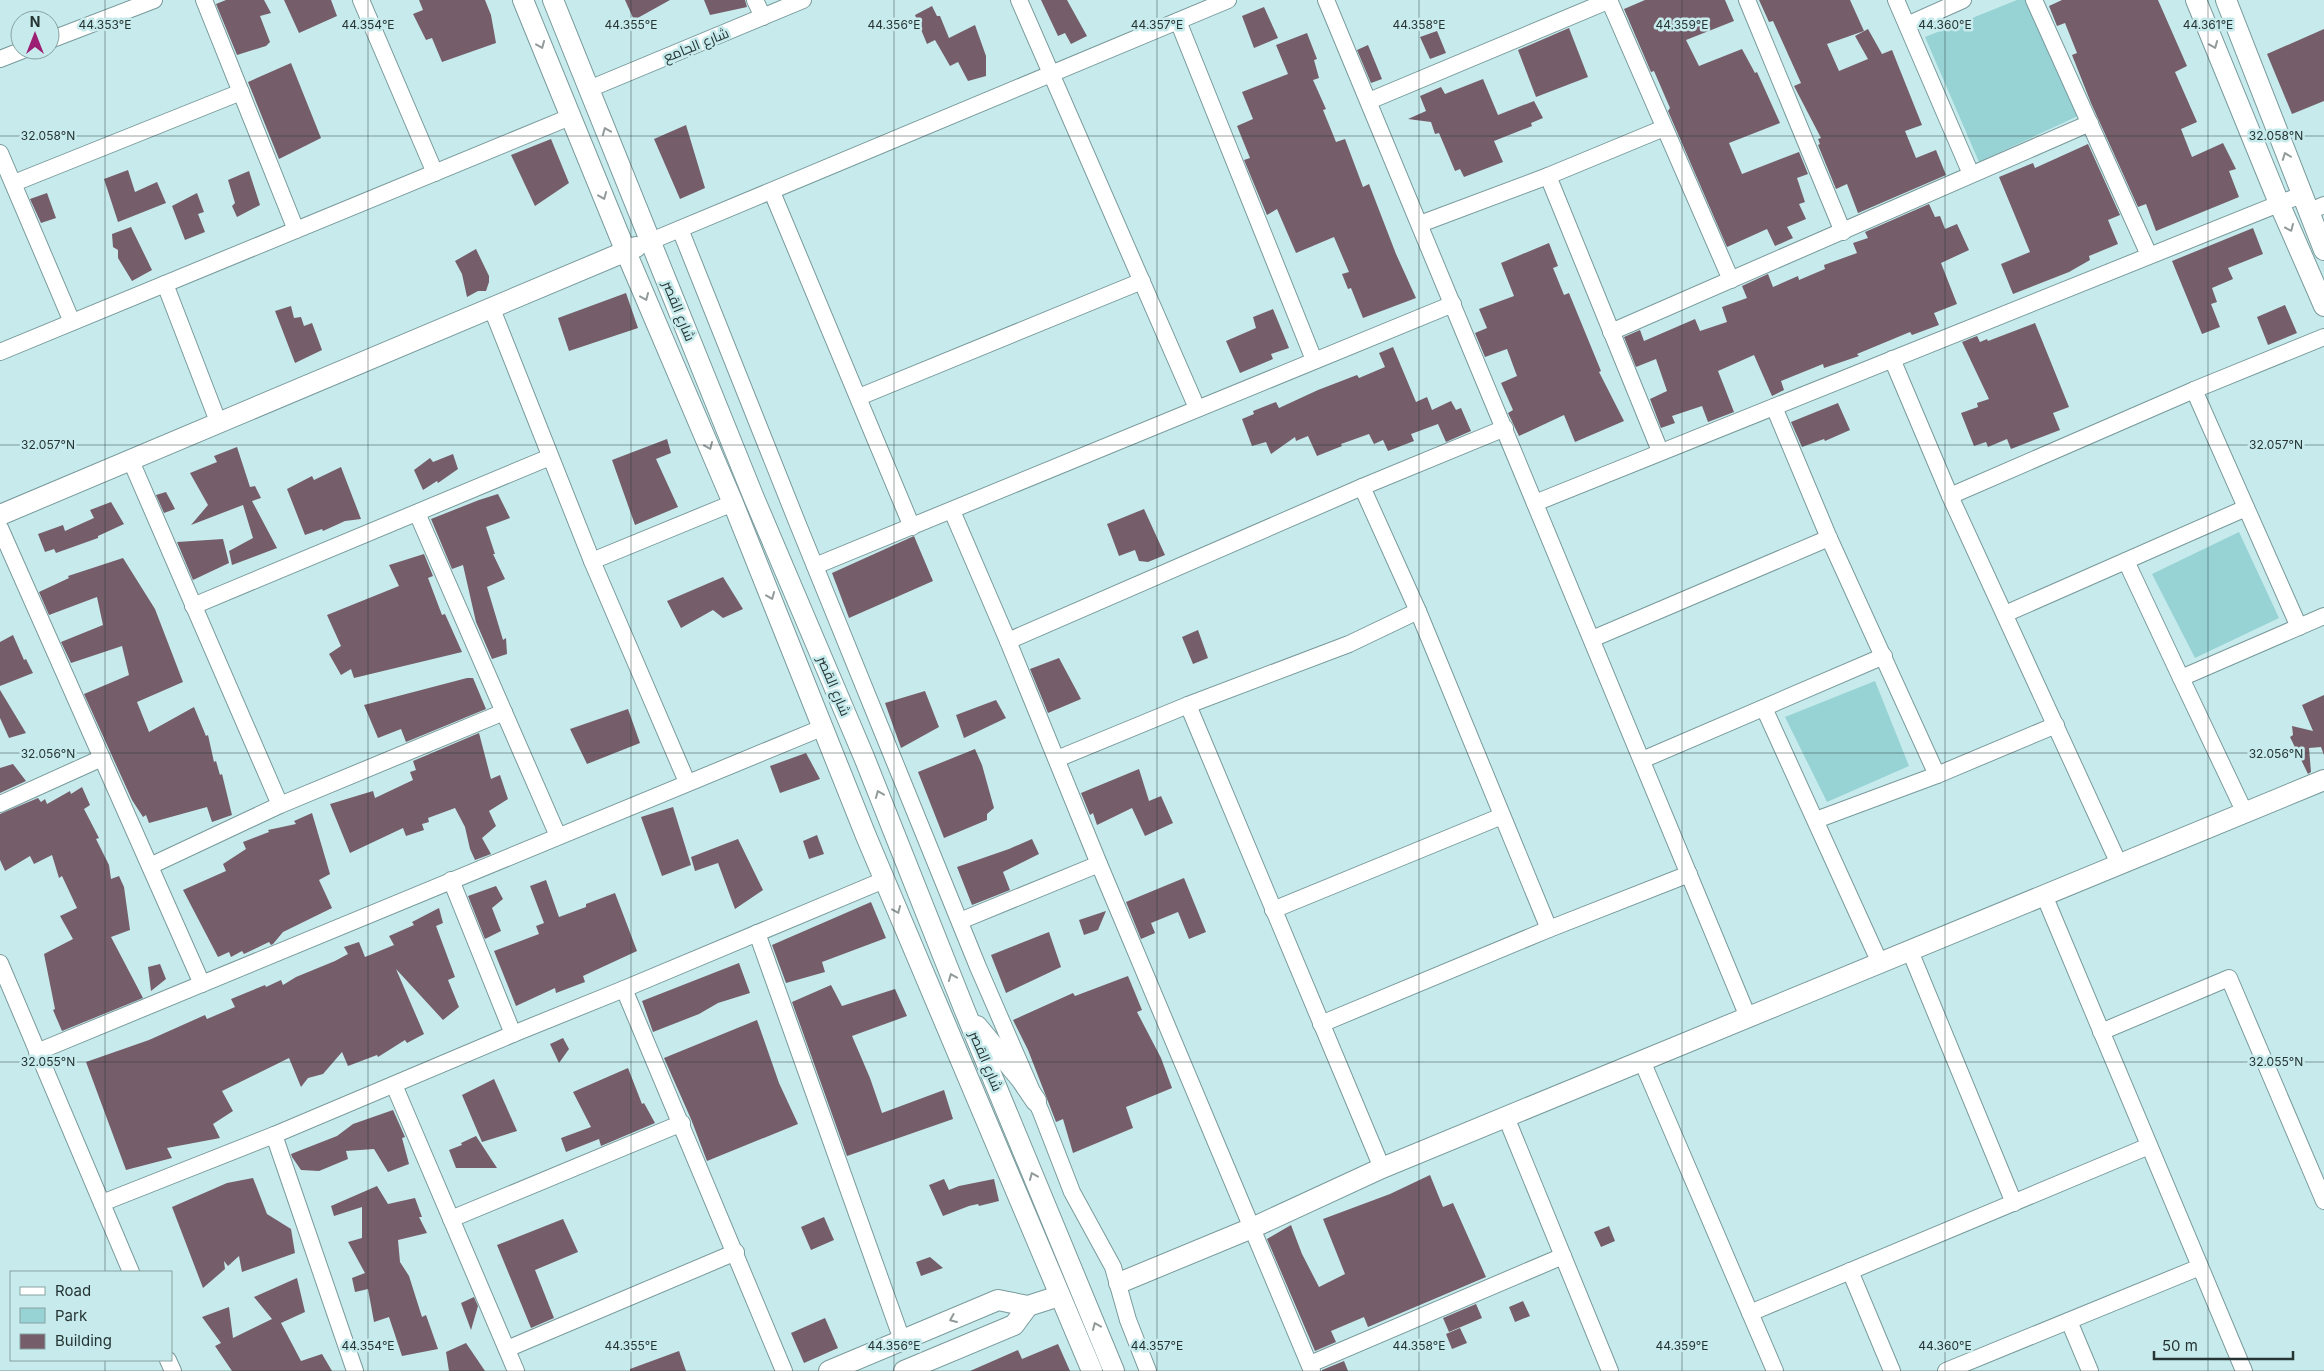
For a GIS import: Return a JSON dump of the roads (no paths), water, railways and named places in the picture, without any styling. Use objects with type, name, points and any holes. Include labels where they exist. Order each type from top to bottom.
[{"type":"street","points":[[60,36],[154,0]]},
{"type":"street","points":[[204,0],[296,230]]},
{"type":"street","points":[[361,0],[435,173]]},
{"type":"street","name":"شارع القصر","points":[[523,0],[626,252],[733,503],[884,880],[1092,1371]]},
{"type":"street","name":"شارع القصر","points":[[553,0],[754,498],[864,757],[965,1011],[1114,1371]]},
{"type":"street","points":[[755,0],[763,18]]},
{"type":"street","name":"شارع الجامع","points":[[589,89],[803,0]]},
{"type":"street","points":[[1019,0],[1197,408]]},
{"type":"street","points":[[0,515],[1228,0]]},
{"type":"street","points":[[1326,0],[1748,1017]]},
{"type":"street","points":[[1369,100],[1610,0],[1731,280]]},
{"type":"street","points":[[1747,0],[1843,232]]},
{"type":"street","points":[[1896,0],[1971,174]]},
{"type":"street","points":[[1907,25],[1963,0]]},
{"type":"street","points":[[2034,0],[2149,256]]},
{"type":"street","points":[[2196,0],[2279,203],[2324,306]]},
{"type":"street","points":[[2226,0],[2311,204],[2324,250]]},
{"type":"street","points":[[1178,21],[1314,360]]},
{"type":"street","points":[[14,183],[241,92]]},
{"type":"street","points":[[0,352],[570,117]]},
{"type":"street","points":[[1611,332],[2090,123]]},
{"type":"street","points":[[1420,224],[1548,176],[1664,128]]},
{"type":"street","points":[[0,153],[72,322]]},
{"type":"street","points":[[1548,176],[1660,452]]},
{"type":"street","points":[[772,192],[859,396],[912,527]]},
{"type":"street","points":[[1535,503],[2279,203],[2311,204]]},
{"type":"street","points":[[680,229],[815,566],[1075,1198],[1103,1247],[1120,1283],[1128,1320],[1148,1371]]},
{"type":"street","points":[[859,396],[1142,281]]},
{"type":"street","points":[[165,284],[219,424]]},
{"type":"street","points":[[815,566],[1453,304]]},
{"type":"street","points":[[492,309],[592,561],[687,782]]},
{"type":"street","points":[[1950,496],[2194,390],[2324,337]]},
{"type":"street","points":[[1892,360],[1950,496],[2119,864]]},
{"type":"street","points":[[2194,390],[2299,627]]},
{"type":"street","points":[[1774,407],[1830,538],[1937,775]]},
{"type":"street","points":[[1008,641],[1362,487],[1504,428]]},
{"type":"street","points":[[193,606],[550,457]]},
{"type":"street","points":[[130,461],[280,806]]},
{"type":"street","points":[[1362,487],[1418,611],[1550,929]]},
{"type":"street","points":[[592,561],[733,503]]},
{"type":"street","points":[[2005,614],[2246,508]]},
{"type":"street","points":[[952,511],[1311,1368],[1563,1256]]},
{"type":"street","points":[[416,513],[558,836]]},
{"type":"street","points":[[0,528],[202,984]]},
{"type":"street","points":[[1592,638],[1830,538]]},
{"type":"street","points":[[2126,561],[2245,813]]},
{"type":"street","points":[[1057,759],[1350,644],[1418,611]]},
{"type":"street","points":[[2181,678],[2324,616]]},
{"type":"street","points":[[1642,760],[1884,656]]},
{"type":"street","points":[[1188,706],[1382,1168]]},
{"type":"street","points":[[1764,708],[1880,963]]},
{"type":"street","points":[[150,866],[280,806],[504,712]]},
{"type":"street","points":[[1816,820],[1937,775],[2056,725]]},
{"type":"street","points":[[37,1052],[824,727]]},
{"type":"street","points":[[839,768],[855,769],[862,763],[864,757]]},
{"type":"street","points":[[0,804],[102,758]]},
{"type":"street","points":[[1120,1283],[1252,1228],[1382,1168],[2324,780]]},
{"type":"street","points":[[1274,910],[1502,816]]},
{"type":"street","points":[[866,836],[875,825],[885,823],[892,827]]},
{"type":"street","points":[[960,921],[1099,864]]},
{"type":"street","points":[[1321,1024],[1550,929],[1689,874]]},
{"type":"street","points":[[451,880],[513,1034]]},
{"type":"street","points":[[102,1203],[274,1136],[513,1034],[624,990],[884,880]]},
{"type":"street","points":[[2044,895],[2244,1371]]},
{"type":"street","points":[[757,933],[902,1340]]},
{"type":"street","points":[[1910,951],[2014,1203]]},
{"type":"street","points":[[0,963],[131,1271]]},
{"type":"street","points":[[2101,1032],[2229,978],[2320,1182],[2324,1201]]},
{"type":"street","points":[[624,990],[682,1123],[784,1371]]},
{"type":"street","points":[[965,1011],[1021,1079],[1036,1101]]},
{"type":"street","points":[[1642,1061],[1775,1371]]},
{"type":"street","points":[[394,1085],[516,1371]]},
{"type":"street","points":[[1506,1117],[1610,1371]]},
{"type":"street","points":[[451,1219],[682,1123]]},
{"type":"street","points":[[274,1136],[355,1371]]},
{"type":"street","points":[[1750,1313],[2149,1146]]},
{"type":"street","points":[[507,1349],[736,1252]]},
{"type":"street","points":[[1946,1371],[2200,1267]]},
{"type":"street","points":[[1850,1271],[1892,1371]]},
{"type":"street","points":[[829,1371],[998,1300],[1028,1306],[1059,1296]]},
{"type":"street","points":[[904,1371],[1014,1325],[1028,1306]]},
{"type":"street","points":[[2069,1321],[2090,1371]]}]
